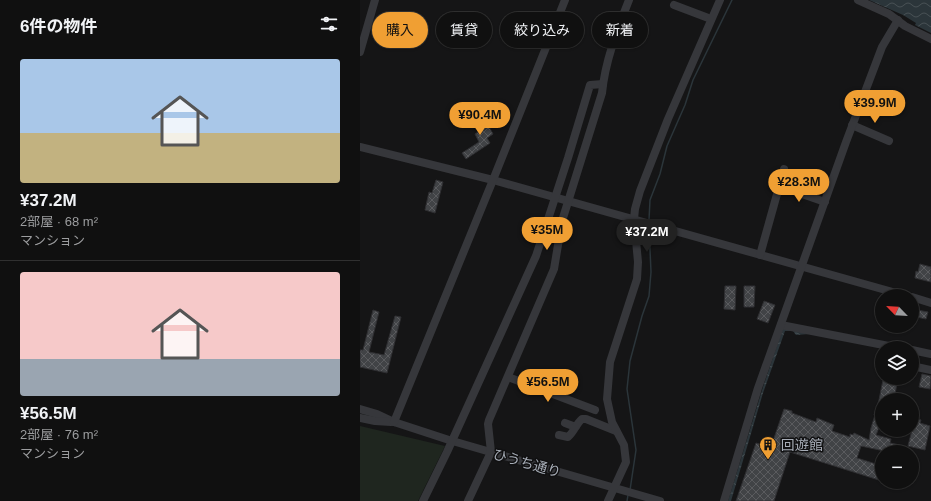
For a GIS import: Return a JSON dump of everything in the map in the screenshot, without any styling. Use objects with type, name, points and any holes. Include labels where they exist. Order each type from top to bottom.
[{"type":"street","points":[[360,52],[375,0]]},
{"type":"street","points":[[394,422],[494,180],[565,0]]},
{"type":"street","points":[[468,501],[486,467],[491,452],[492,446],[489,420],[554,269],[562,221],[602,93],[607,63],[629,0]]},
{"type":"street","points":[[608,501],[624,467],[626,457],[624,444],[612,422],[608,407],[608,378],[612,354],[638,279],[634,219],[635,209],[640,191],[668,119],[720,0]]},
{"type":"street","points":[[858,0],[889,14],[905,26],[931,38]]},
{"type":"street","points":[[674,5],[711,19]]},
{"type":"street","points":[[724,501],[758,388],[852,125],[882,47],[898,20]]},
{"type":"street","points":[[423,501],[531,267],[589,87],[591,84],[603,84]]},
{"type":"street","points":[[852,125],[889,141]]},
{"type":"street","points":[[360,147],[494,180],[882,289]]},
{"type":"street","points":[[760,255],[784,169]]},
{"type":"street","points":[[779,186],[825,202]]},
{"type":"street","points":[[919,299],[931,303]]},
{"type":"street","points":[[781,325],[875,343]]},
{"type":"street","points":[[919,351],[931,354]]},
{"type":"street","points":[[919,367],[931,370]]},
{"type":"street","points":[[508,377],[595,410]]},
{"type":"street","name":"ひうち通り","points":[[360,409],[452,441],[660,501]]},
{"type":"street","name":"ひうち通り","points":[[360,418],[394,422]]},
{"type":"street","points":[[559,435],[568,437],[572,434],[582,419],[586,419],[616,431]]},
{"type":"street","points":[[565,423],[576,426]]},
{"type":"shaded area","points":[[360,426],[445,446],[418,501],[360,501]]},
{"type":"water","points":[[869,0],[931,0],[931,33],[915,25],[916,23],[903,15]]},
{"type":"water","points":[[783,328],[809,334],[796,335],[793,331],[785,331],[763,393],[731,501],[728,501],[763,387]]},
{"type":"building","points":[[479,109],[493,134],[487,138],[490,143],[466,159],[462,153],[479,142],[475,134],[482,129],[473,113]]},
{"type":"building","points":[[436,180],[443,182],[435,213],[425,210],[429,192],[432,193]]},
{"type":"building","points":[[920,264],[931,267],[931,282],[915,278],[916,271],[918,272]]},
{"type":"building","points":[[725,286],[736,286],[735,310],[724,309]]},
{"type":"building","points":[[744,286],[755,286],[754,307],[744,307]]},
{"type":"building","points":[[764,301],[775,305],[768,323],[757,319]]},
{"type":"building","points":[[373,310],[379,312],[369,352],[384,355],[395,316],[401,317],[387,373],[360,367],[360,350],[363,350]]},
{"type":"building","points":[[919,310],[928,312],[926,319],[919,318]]},
{"type":"building","points":[[922,374],[931,376],[930,389],[919,387]]},
{"type":"building","points":[[882,385],[897,385],[895,393],[880,393]]},
{"type":"building","points":[[784,409],[816,422],[817,418],[834,425],[832,431],[850,437],[850,434],[853,435],[854,433],[869,440],[875,415],[875,437],[891,439],[890,443],[900,445],[875,445],[875,449],[861,446],[857,458],[875,464],[875,479],[790,452],[774,501],[736,501],[756,443],[771,447]]},
{"type":"building","points":[[919,419],[921,420],[920,423],[930,426],[925,450],[919,449],[919,445],[908,445],[910,437],[919,437]]},
{"type":"waterway","points":[[649,220],[650,200],[660,174],[667,146],[685,105],[693,80],[732,0]]},
{"type":"waterway","points":[[630,490],[636,450],[627,389],[630,361],[649,296],[651,272],[649,227]]},
{"type":"waterway","points":[[627,501],[628,495]]},
{"type":"place","name":"回遊館","points":[[768,460]]}]
